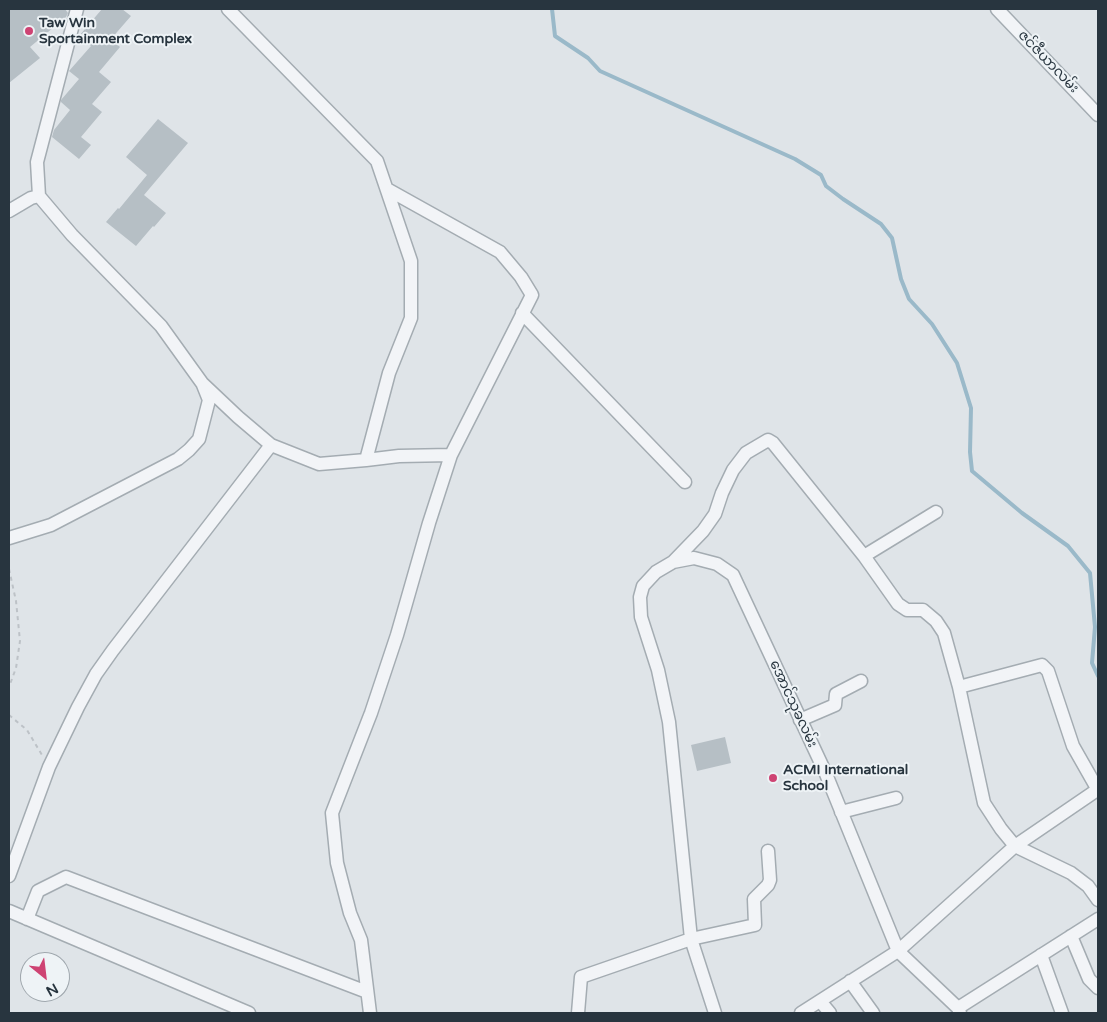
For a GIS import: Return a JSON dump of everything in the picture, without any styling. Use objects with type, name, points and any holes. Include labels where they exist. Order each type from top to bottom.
[{"type":"street","points":[[77,9],[37,162],[39,196],[72,235],[161,326],[202,383],[271,445],[319,464],[451,455]]},
{"type":"street","points":[[228,9],[377,161],[411,261],[411,318],[389,373],[366,460]]},
{"type":"street","name":"ဇင်ဇီယာလမ်း","points":[[997,9],[1098,114]]},
{"type":"street","points":[[370,1013],[361,940],[350,913],[337,862],[332,814],[371,713],[397,635],[429,523],[451,455],[532,295],[521,277],[500,252],[387,189]]},
{"type":"street","points":[[9,211],[31,198],[39,196]]},
{"type":"street","points":[[522,313],[685,482]]},
{"type":"street","points":[[9,538],[51,525],[178,459],[199,439],[208,400],[202,383]]},
{"type":"street","points":[[714,1013],[691,940],[669,722],[658,670],[641,617],[640,597],[643,586],[656,572],[673,562],[703,531],[715,514],[729,478],[746,452],[768,440],[773,443],[864,556],[898,604],[907,610],[923,610],[936,621],[944,633],[959,687],[984,803],[1000,829],[1015,846],[1070,873],[1088,886],[1098,900]]},
{"type":"street","points":[[9,876],[49,767],[96,674],[271,445]]},
{"type":"street","points":[[864,556],[936,512]]},
{"type":"street","name":"အောင်သုခလမ်း","points":[[673,562],[694,558],[717,564],[733,575],[826,774],[898,951],[959,1011]]},
{"type":"street","points":[[800,1013],[898,951],[1015,846],[1098,790],[1073,746],[1048,671],[1042,665],[959,687]]},
{"type":"street","points":[[800,720],[835,705],[836,694],[861,681]]},
{"type":"street","points":[[841,812],[896,798]]},
{"type":"street","points":[[578,1013],[581,977],[691,940],[755,925],[754,899],[768,885],[770,880],[768,851]]},
{"type":"street","points":[[27,919],[38,891],[66,877],[367,992]]},
{"type":"street","points":[[9,911],[232,1010],[249,1013]]},
{"type":"street","points":[[959,1011],[1098,919]]},
{"type":"street","points":[[1071,936],[1089,979],[1098,988]]},
{"type":"street","points":[[1041,955],[1062,1013]]},
{"type":"street","points":[[850,981],[873,1013]]},
{"type":"street","points":[[820,1001],[830,1013]]},
{"type":"path","points":[[9,569],[16,601],[20,641],[16,668],[9,687],[9,698]]},
{"type":"path","points":[[9,715],[27,730],[49,767]]},
{"type":"building","name":"Taw Win Sportainment Complex","points":[[9,9],[65,9],[68,13],[66,17],[30,47],[40,58],[9,83]]},
{"type":"building","points":[[102,9],[122,9],[131,16],[111,39],[120,47],[99,72],[111,82],[92,104],[102,112],[81,137],[91,145],[79,159],[52,137],[54,130],[70,110],[61,100],[79,79],[69,71],[91,46],[79,36]]},
{"type":"building","points":[[158,119],[188,143],[144,195],[166,213],[136,246],[106,222],[147,175],[126,157]]},
{"type":"building","points":[[725,737],[731,763],[697,771],[691,745]]},
{"type":"waterway","points":[[552,9],[555,36],[588,58],[600,71],[795,159],[821,175],[826,186],[843,199],[881,224],[892,238],[901,279],[909,299],[932,324],[957,363],[971,408],[970,452],[972,471],[1022,513],[1068,546],[1090,573],[1095,627],[1092,663],[1098,676]]},
{"type":"place","name":"Taw Win Sportainment Complex","points":[[29,31]]},
{"type":"place","name":"ACMI International School","points":[[773,778]]}]
